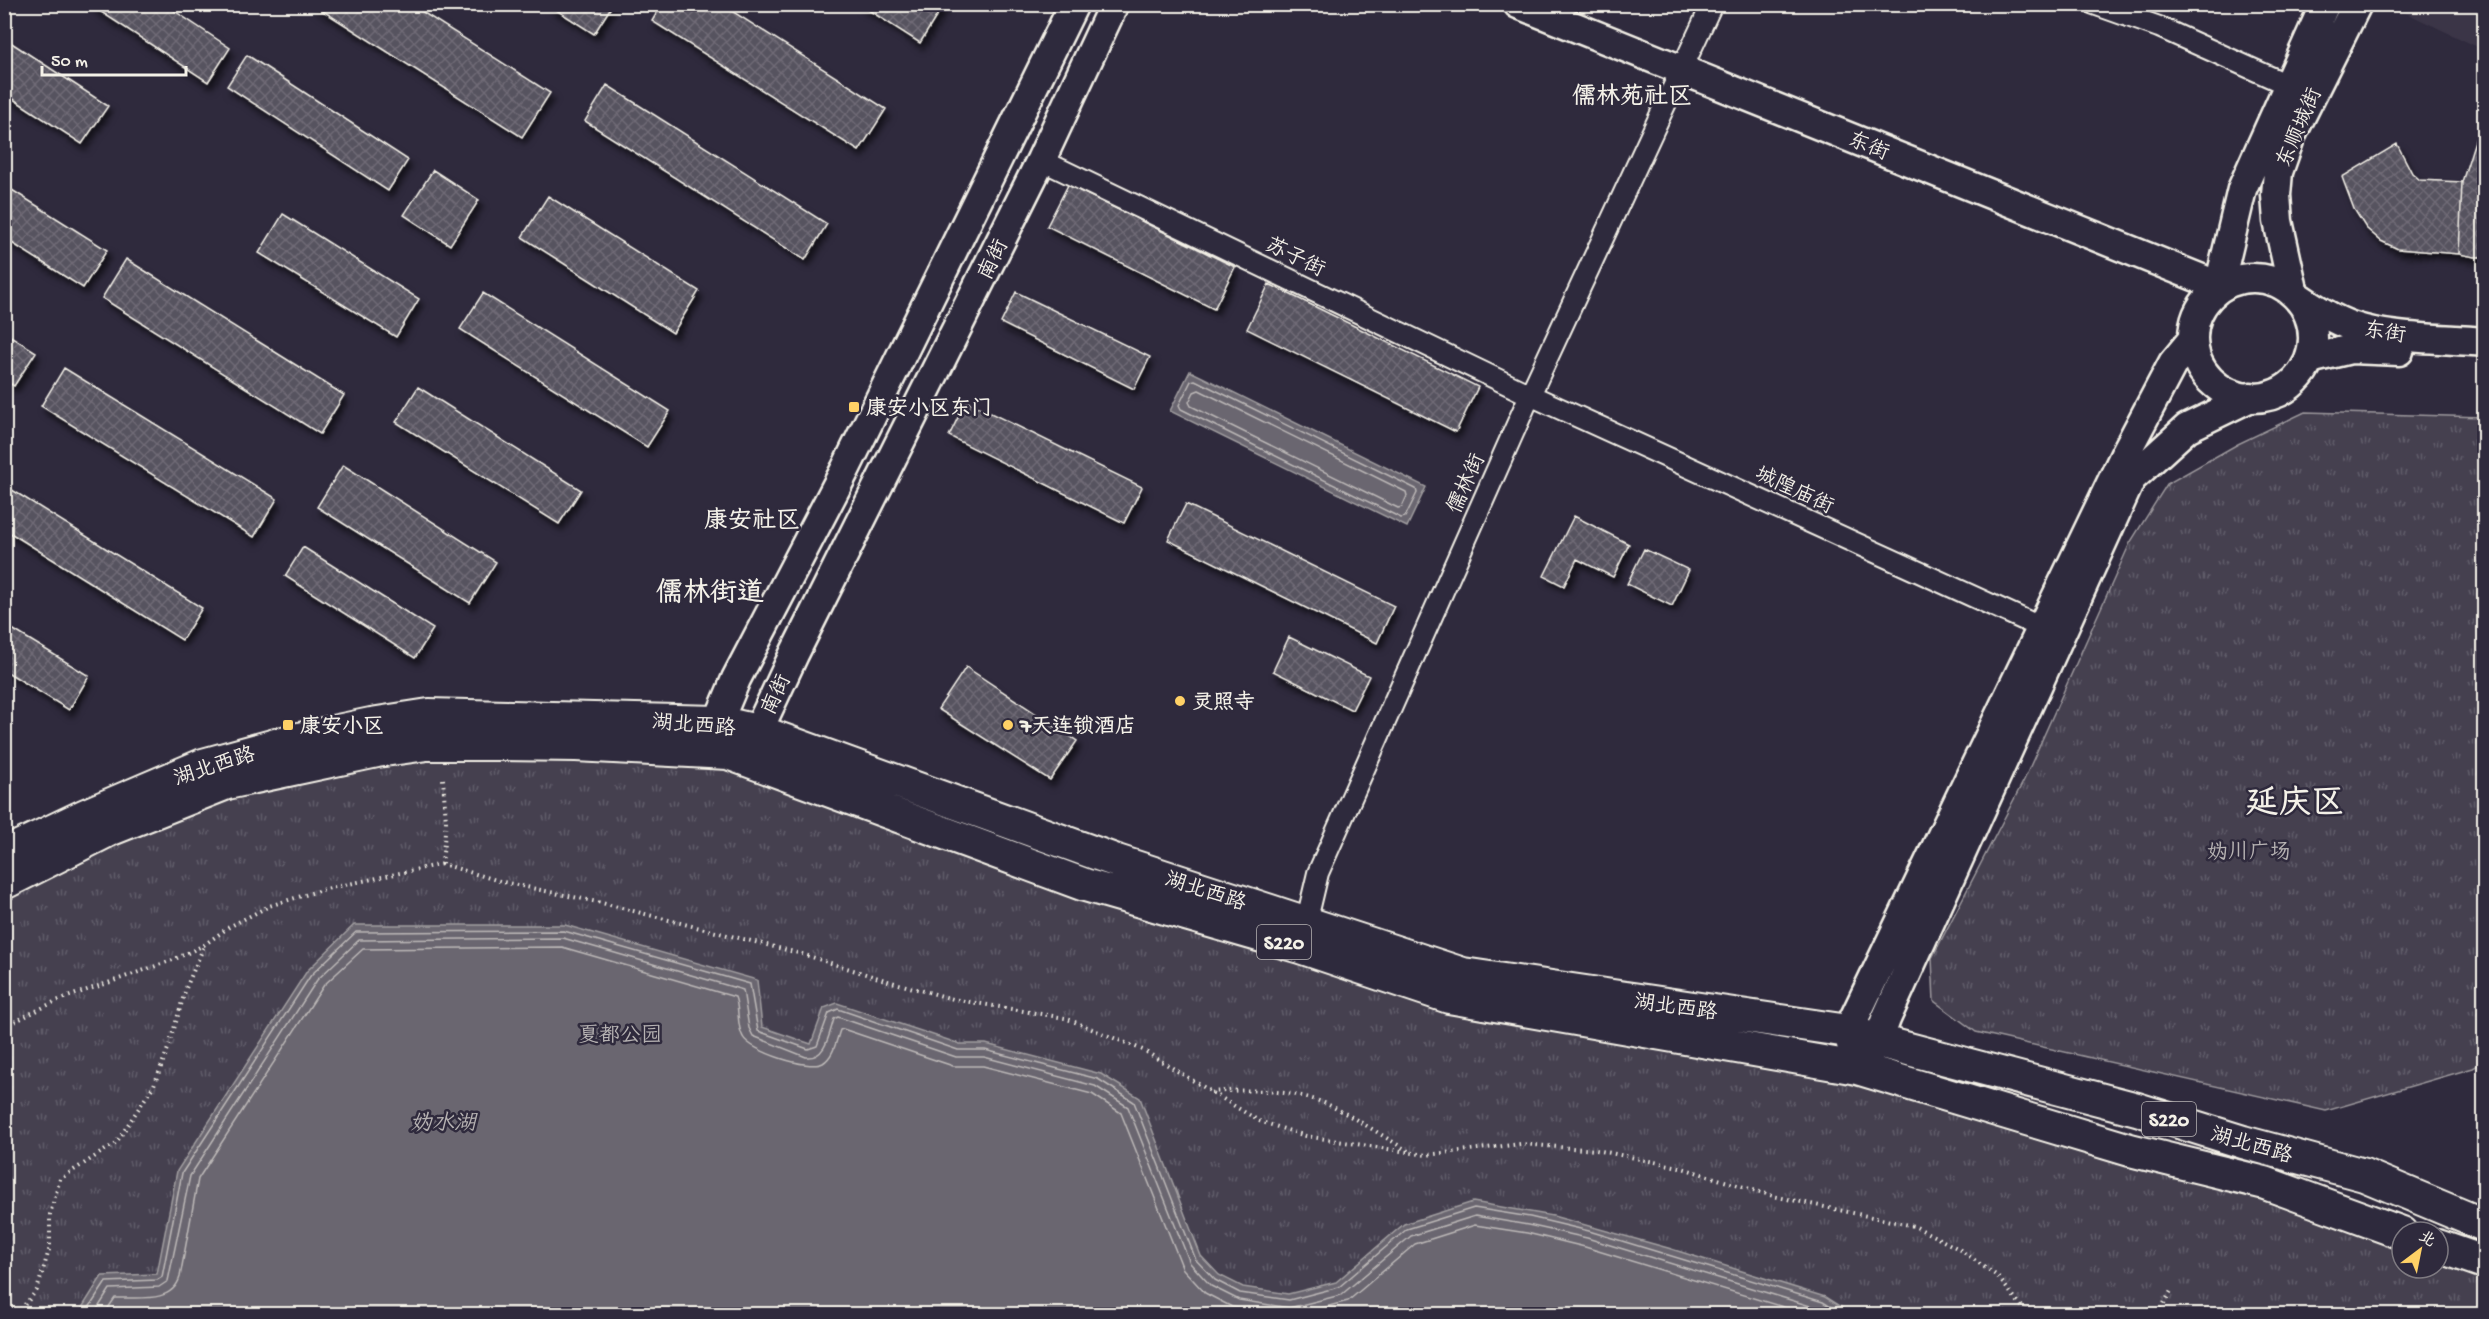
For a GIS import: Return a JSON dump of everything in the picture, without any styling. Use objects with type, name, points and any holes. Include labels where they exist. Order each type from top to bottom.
[{"type":"main road","name":"湖北西路","points":[[4,854],[86,815],[203,765],[294,740],[371,724],[429,716],[718,722],[758,731],[1117,861],[1304,935],[1449,997],[1857,1068],[2130,1150],[2265,1183],[2390,1229]]},
{"type":"main road","name":"湖北西路","points":[[4,883],[109,831],[226,783],[377,751],[427,744],[498,744],[576,745],[728,753],[1085,885],[1463,974],[1848,1031],[1878,1041],[2137,1109],[2243,1142],[2364,1175],[2484,1225]]},
{"type":"main road","points":[[2450,1250],[2484,1263]]},
{"type":"street","name":"南街","points":[[718,722],[736,679],[845,470],[1074,4]]},
{"type":"street","name":"南街","points":[[728,753],[758,731],[794,654],[1041,160],[1114,4]]},
{"type":"street","name":"东街","points":[[1518,4],[2220,286]]},
{"type":"street","name":"儒林街","points":[[1304,935],[1318,873],[1530,394],[1712,4]]},
{"type":"street","points":[[2094,4],[2159,27],[2288,85]]},
{"type":"street","name":"东顺城街","points":[[2220,286],[2242,189],[2325,4]]},
{"type":"street","name":"东顺城街","points":[[2294,294],[2278,221],[2276,195],[2278,172],[2290,138],[2357,4]]},
{"type":"street","name":"苏子街","points":[[1041,160],[1530,394]]},
{"type":"street","points":[[2250,277],[2274,281],[2294,294],[2308,312],[2313,335],[2310,359],[2298,379],[2278,393],[2256,398],[2232,394],[2212,382],[2198,363],[2192,339],[2196,317],[2208,296],[2220,286],[2250,277]]},
{"type":"street","name":"东街","points":[[2294,294],[2313,307],[2349,325],[2376,332],[2484,342]]},
{"type":"street","points":[[1857,1068],[1848,1031],[2040,627],[2127,450],[2173,363],[2192,339]]},
{"type":"street","name":"东街","points":[[2310,359],[2351,349],[2484,361]]},
{"type":"street","name":"城隍庙街","points":[[1530,394],[2040,627]]},
{"type":"street","points":[[1857,1068],[1878,1041],[2130,479],[2187,428],[2251,397]]},
{"type":"street","points":[[718,722],[728,753]]},
{"type":"path","points":[[442,864],[446,821],[443,779]]},
{"type":"path","points":[[4,1027],[56,1001],[174,960],[269,906],[332,888],[442,864],[503,882],[602,903],[780,948],[953,999],[1065,1018],[1143,1050],[1260,1121],[1306,1136],[1426,1155],[1521,1144],[1596,1150],[1679,1167],[1773,1196],[1914,1226],[1959,1249],[1997,1276],[2028,1314]]},
{"type":"path","points":[[17,1314],[37,1290],[50,1247],[50,1214],[60,1179],[116,1143],[154,1084],[186,988],[204,945]]},
{"type":"path","points":[[1210,1092],[1237,1090],[1278,1092],[1329,1105],[1411,1152]]},
{"type":"path","points":[[2158,1314],[2171,1291]]},
{"type":"shaded area","points":[[2405,5],[2484,5],[2484,50],[2402,11]]},
{"type":"green space","name":"妫川广场","points":[[2305,412],[2484,417],[2484,1062],[2473,1068],[2326,1111],[1976,1032],[1934,1001],[1932,958],[2024,780],[2130,543],[2167,484],[2238,444]]},
{"type":"green space","name":"夏都公园","points":[[578,752],[728,753],[1085,885],[1857,1068],[2390,1229],[2390,1280],[2450,1280],[2450,1251],[2484,1264],[2484,1314],[5,1314],[4,884],[112,838],[233,798],[336,775],[427,760]]},
{"type":"water","points":[[1190,371],[1426,487],[1407,527],[1170,411]]},
{"type":"water","name":"妫水湖","points":[[354,925],[565,925],[757,980],[762,1027],[811,1044],[824,1008],[837,1003],[960,1044],[986,1044],[1101,1074],[1140,1098],[1201,1256],[1219,1275],[1243,1287],[1288,1294],[1336,1282],[1404,1224],[1473,1202],[1553,1216],[1668,1248],[1825,1297],[1852,1314],[78,1314],[102,1276],[157,1274],[177,1171],[307,971]]},
{"type":"building","points":[[89,4],[164,4],[230,48],[208,82]]},
{"type":"building","points":[[312,4],[410,4],[550,93],[522,137]]},
{"type":"building","points":[[547,4],[613,4],[594,34]]},
{"type":"building","points":[[662,4],[721,4],[886,109],[859,151],[652,21]]},
{"type":"building","points":[[859,4],[944,4],[920,43]]},
{"type":"building","points":[[4,38],[108,106],[82,144],[4,93]]},
{"type":"building","points":[[247,55],[408,160],[388,191],[227,86]]},
{"type":"building","points":[[607,85],[827,224],[805,260],[585,121]]},
{"type":"building","points":[[2484,112],[2484,257],[2475,257],[2459,254],[2462,182]]},
{"type":"building","points":[[2397,144],[2412,173],[2420,180],[2462,182],[2459,254],[2398,249],[2381,241],[2366,228],[2354,209],[2342,177]]},
{"type":"building","points":[[433,170],[479,200],[450,245],[404,215]]},
{"type":"building","points":[[4,185],[107,250],[83,288],[4,238]]},
{"type":"building","points":[[1068,185],[1235,267],[1214,309],[1047,226]]},
{"type":"building","points":[[548,196],[699,291],[673,333],[522,237]]},
{"type":"building","points":[[283,214],[419,299],[396,337],[259,253]]},
{"type":"building","points":[[126,259],[344,395],[320,434],[102,298]]},
{"type":"building","points":[[1269,284],[1478,387],[1456,432],[1247,329]]},
{"type":"building","points":[[1016,292],[1150,357],[1134,389],[1001,323]]},
{"type":"building","points":[[483,293],[670,411],[647,447],[460,329]]},
{"type":"building","points":[[4,332],[36,352],[14,386],[4,380]]},
{"type":"building","points":[[64,368],[277,499],[254,537],[41,406]]},
{"type":"building","points":[[418,387],[581,490],[559,524],[396,422]]},
{"type":"building","points":[[966,401],[1142,487],[1124,523],[949,436]]},
{"type":"building","points":[[343,465],[496,562],[470,603],[317,507]]},
{"type":"building","points":[[4,485],[202,608],[182,640],[4,529]]},
{"type":"building","points":[[1186,504],[1394,606],[1377,643],[1168,540]]},
{"type":"building","points":[[1574,516],[1629,544],[1613,577],[1577,559],[1564,586],[1544,576]]},
{"type":"building","points":[[303,547],[433,629],[415,658],[285,576]]},
{"type":"building","points":[[1644,549],[1689,570],[1672,606],[1627,584]]},
{"type":"building","points":[[4,624],[89,676],[69,710],[4,670]]},
{"type":"building","points":[[1289,637],[1369,676],[1352,710],[1273,671]]},
{"type":"building","name":"7天连锁酒店","points":[[966,667],[1077,741],[1050,780],[938,709]]},
{"type":"place","name":"康安小区东门","points":[[854,407]]},
{"type":"place","name":"灵照寺","points":[[1180,701]]},
{"type":"place","name":"康安小区","points":[[288,725]]},
{"type":"place","name":"7天连锁酒店","points":[[1008,725]]},
{"type":"district","name":"儒林苑社区","points":[[1632,95]]},
{"type":"district","name":"康安社区","points":[[752,519]]},
{"type":"district","name":"儒林街道","points":[[710,591]]},
{"type":"district","name":"延庆区","points":[[2295,800]]}]
